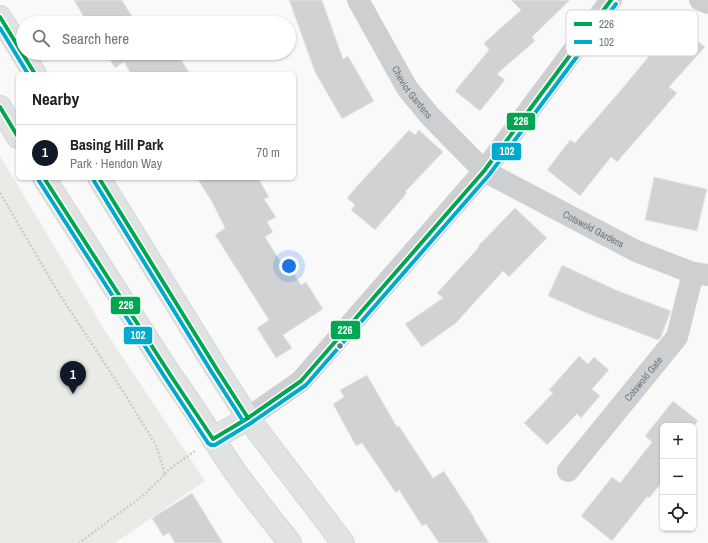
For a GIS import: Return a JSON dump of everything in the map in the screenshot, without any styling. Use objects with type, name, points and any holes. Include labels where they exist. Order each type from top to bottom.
[{"type":"highway","points":[[0,17],[16,43]]},
{"type":"highway","points":[[26,60],[34,72]]},
{"type":"highway","points":[[0,107],[16,134]]},
{"type":"highway","points":[[45,180],[213,439],[237,474],[290,543]]},
{"type":"highway","points":[[100,180],[248,418],[343,543]]},
{"type":"highway","points":[[213,439],[248,418]]},
{"type":"street","name":"Cheviot Gardens","points":[[358,0],[406,88],[430,116],[484,171]]},
{"type":"street","points":[[603,10],[610,0]]},
{"type":"street","points":[[700,0],[708,3]]},
{"type":"street","points":[[248,418],[301,381],[484,171],[569,56]]},
{"type":"street","name":"Cotswold Gardens","points":[[484,171],[636,251],[701,274]]},
{"type":"street","name":"Cotswold Gate","points":[[568,471],[677,337],[701,274]]},
{"type":"path","points":[[0,193],[58,292],[124,392],[156,444],[165,474]]},
{"type":"path","points":[[79,543],[145,494],[167,471],[195,451]]},
{"type":"shaded area","points":[[0,156],[106,332],[205,481],[115,543],[0,543]]},
{"type":"building","points":[[74,0],[122,0],[132,16],[83,16]]},
{"type":"building","points":[[289,0],[322,0],[343,59],[348,56],[374,101],[342,119],[315,72]]},
{"type":"building","points":[[511,0],[570,0],[532,37],[535,41],[497,74],[505,80],[480,111],[455,91],[489,50],[484,43],[521,10]]},
{"type":"building","points":[[698,41],[705,47],[698,55]]},
{"type":"building","points":[[649,56],[697,56],[669,87],[677,93],[617,162],[611,157],[580,196],[547,170],[570,140],[575,143]]},
{"type":"building","points":[[110,60],[181,60],[189,72],[130,72],[124,62],[115,68]]},
{"type":"building","points":[[409,130],[415,135],[419,130],[443,152],[405,192],[407,193],[375,230],[351,210],[355,205],[347,198]]},
{"type":"building","points":[[654,177],[707,189],[697,231],[645,220]]},
{"type":"building","points":[[198,180],[259,180],[269,197],[264,199],[276,217],[267,222],[273,232],[265,237],[284,267],[288,264],[301,285],[306,282],[323,309],[283,335],[292,348],[276,358],[257,328],[269,320],[215,235],[225,228],[212,202]]},
{"type":"building","points":[[515,208],[547,238],[509,277],[503,271],[456,323],[422,347],[405,324],[443,298],[437,293],[479,247],[478,246]]},
{"type":"building","points":[[562,265],[616,290],[671,311],[661,337],[658,340],[589,314],[548,296]]},
{"type":"building","points":[[579,356],[588,364],[594,357],[609,370],[592,389],[600,396],[581,418],[577,414],[547,445],[524,423],[553,393],[549,390]]},
{"type":"building","points":[[367,375],[397,427],[399,426],[433,478],[444,471],[489,543],[439,543],[426,524],[422,526],[399,490],[396,493],[362,443],[356,446],[333,404],[344,397],[340,390]]},
{"type":"building","points":[[673,401],[698,421],[696,423],[660,423],[660,485],[649,498],[647,497],[612,541],[581,516],[612,477],[620,483],[652,442],[645,436]]},
{"type":"building","points":[[192,493],[223,543],[175,543],[169,533],[163,536],[152,518]]},
{"type":"transit line","name":"226","points":[[604,10],[611,0]]},
{"type":"transit line","name":"102","points":[[612,10],[616,4]]},
{"type":"transit line","name":"226","points":[[0,17],[16,43]]},
{"type":"transit line","name":"102","points":[[0,28],[16,54]]},
{"type":"transit line","name":"226","points":[[45,180],[213,439],[248,418],[301,381],[484,171],[569,56]]},
{"type":"transit line","name":"102","points":[[39,181],[208,443],[215,445],[251,423],[306,385],[489,175],[577,56]]},
{"type":"transit line","name":"102","points":[[19,60],[27,72]]},
{"type":"transit line","name":"226","points":[[26,60],[34,72]]},
{"type":"transit line","name":"226","points":[[0,107],[16,134]]},
{"type":"transit line","name":"226","points":[[100,180],[248,418]]},
{"type":"transit line","name":"102","points":[[94,181],[243,421]]},
{"type":"place","name":"Basing Hill Park","points":[[73,394]]}]
